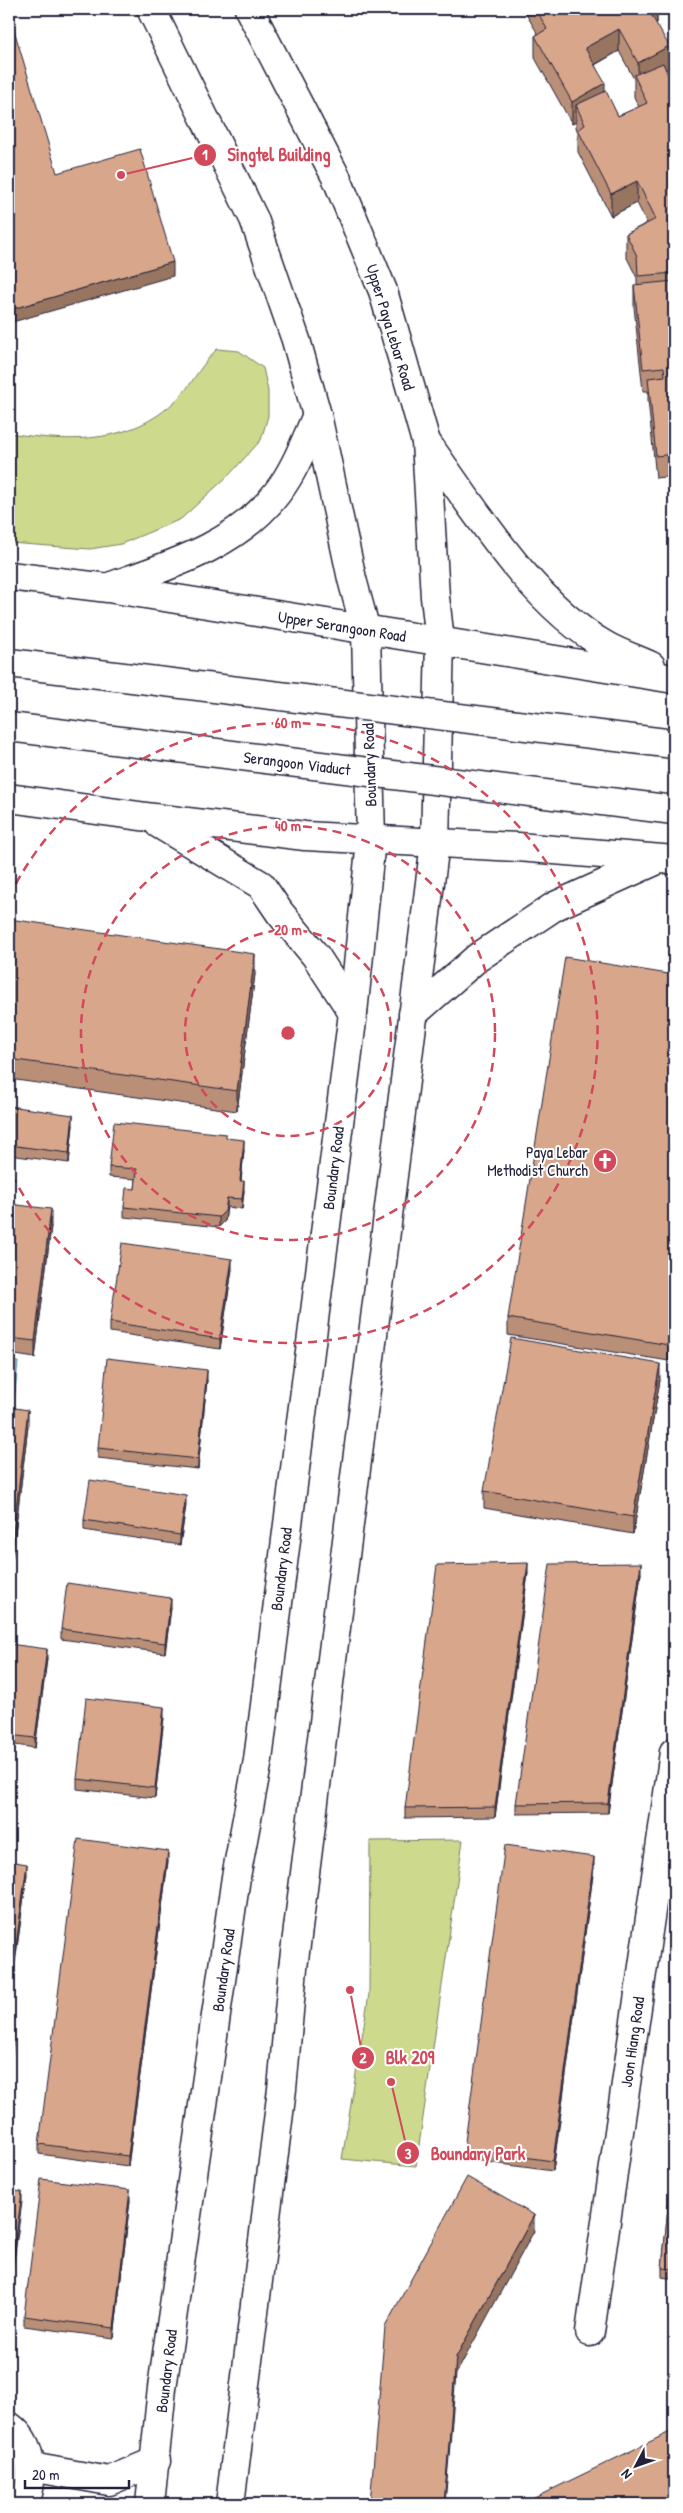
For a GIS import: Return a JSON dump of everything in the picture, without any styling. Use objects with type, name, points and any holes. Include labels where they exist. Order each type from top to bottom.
[{"type":"main road","points":[[151,9],[254,219],[296,340],[317,415],[352,579],[366,631]]},
{"type":"main road","name":"Upper Paya Lebar Road","points":[[249,9],[337,180],[383,291],[426,442],[435,597],[440,641]]},
{"type":"main road","points":[[108,588],[180,562],[218,542],[248,522],[277,494],[297,462],[317,415]]},
{"type":"main road","points":[[426,442],[511,558],[558,611],[606,646],[674,678]]},
{"type":"main road","name":"Upper Serangoon Road","points":[[9,576],[108,588],[366,631],[674,678]]},
{"type":"main road","name":"Boundary Road","points":[[150,2504],[156,2461],[162,2388],[236,1877],[258,1760],[353,1013],[371,840],[366,631]]},
{"type":"main road","points":[[230,2504],[282,2089],[295,1949],[435,843],[440,641]]},
{"type":"main road","points":[[9,663],[674,744]]},
{"type":"main road","name":"Serangoon Viaduct","points":[[9,728],[674,810]]},
{"type":"main road","points":[[9,798],[147,818],[305,836],[518,848],[666,860]]},
{"type":"main road","points":[[147,818],[210,853],[261,885],[280,913],[314,955],[353,1013]]},
{"type":"main road","points":[[414,1014],[477,958],[549,911],[666,860]]},
{"type":"main road","name":"Joon Hiang Road","points":[[590,2332],[674,1752]]},
{"type":"main road","points":[[9,2426],[25,2446],[31,2467],[30,2488],[24,2504]]},
{"type":"main road","points":[[31,2467],[109,2481],[156,2461]]},
{"type":"green space","points":[[217,349],[239,351],[263,368],[268,391],[268,416],[261,440],[230,474],[181,519],[121,544],[90,549],[9,543],[9,433],[79,439],[123,431],[144,423],[164,411],[182,394]]},
{"type":"green space","points":[[463,1840],[416,2166],[342,2159],[369,1994],[370,1841]]},
{"type":"water","points":[[9,1361],[18,1362],[13,1413],[9,1413]]},
{"type":"building","points":[[536,9],[648,9],[669,46],[638,63],[619,29],[585,48],[605,83],[572,102],[535,36],[547,29]]},
{"type":"building","points":[[11,20],[57,173],[140,149],[173,262],[9,310],[9,21]]},
{"type":"building","points":[[663,63],[674,89],[674,273],[638,276],[637,256],[626,234],[656,219],[637,181],[611,194],[578,130],[585,125],[576,105],[606,91],[618,116],[647,103],[634,75]]},
{"type":"building","points":[[674,281],[674,454],[656,456],[648,378],[665,376],[664,367],[643,369],[634,285]]},
{"type":"building","points":[[9,919],[255,954],[237,1091],[9,1059]]},
{"type":"building","name":"Paya Lebar Methodist Church","points":[[565,957],[674,975],[674,1314],[669,1345],[508,1318]]},
{"type":"building","points":[[9,1106],[73,1115],[69,1153],[9,1145]]},
{"type":"building","points":[[114,1122],[226,1134],[226,1138],[244,1140],[240,1181],[244,1181],[242,1199],[227,1198],[225,1211],[219,1217],[124,1207],[126,1188],[135,1189],[137,1169],[109,1167]]},
{"type":"building","points":[[9,1204],[51,1209],[35,1341],[9,1338]]},
{"type":"building","points":[[122,1243],[232,1259],[220,1339],[110,1322]]},
{"type":"building","points":[[511,1338],[660,1364],[633,1517],[484,1491]]},
{"type":"building","points":[[107,1358],[207,1370],[198,1459],[98,1448]]},
{"type":"building","points":[[9,1407],[28,1410],[12,1542],[9,1541]]},
{"type":"building","points":[[90,1480],[186,1495],[180,1535],[84,1520]]},
{"type":"building","points":[[528,1563],[495,1807],[405,1808],[437,1565]]},
{"type":"building","points":[[641,1563],[608,1803],[516,1804],[550,1564]]},
{"type":"building","points":[[67,1583],[171,1598],[165,1643],[61,1629]]},
{"type":"building","points":[[9,1644],[47,1649],[35,1738],[9,1735]]},
{"type":"building","points":[[86,1698],[164,1707],[155,1788],[77,1779]]},
{"type":"building","points":[[78,1839],[168,1851],[128,2156],[39,2144]]},
{"type":"building","points":[[505,1845],[594,1857],[553,2161],[464,2149]]},
{"type":"building","points":[[9,1861],[27,1864],[15,1952],[9,1952]]},
{"type":"building","points":[[9,2016],[14,2016],[9,2065]]},
{"type":"building","points":[[674,2147],[674,2278],[672,2277],[673,2269],[662,2268]]},
{"type":"building","points":[[467,2177],[534,2215],[456,2357],[444,2504],[370,2504],[385,2327]]},
{"type":"building","points":[[41,2179],[130,2190],[114,2328],[24,2316]]},
{"type":"building","points":[[9,2190],[22,2192],[9,2288]]},
{"type":"building","points":[[674,2430],[674,2504],[522,2504]]},
{"type":"place","name":"Singtel Building","points":[[121,175]]},
{"type":"place","name":"Paya Lebar Methodist Church","points":[[605,1161]]},
{"type":"place","name":"Blk 209","points":[[350,1990]]},
{"type":"place","name":"Boundary Park","points":[[391,2082]]}]
